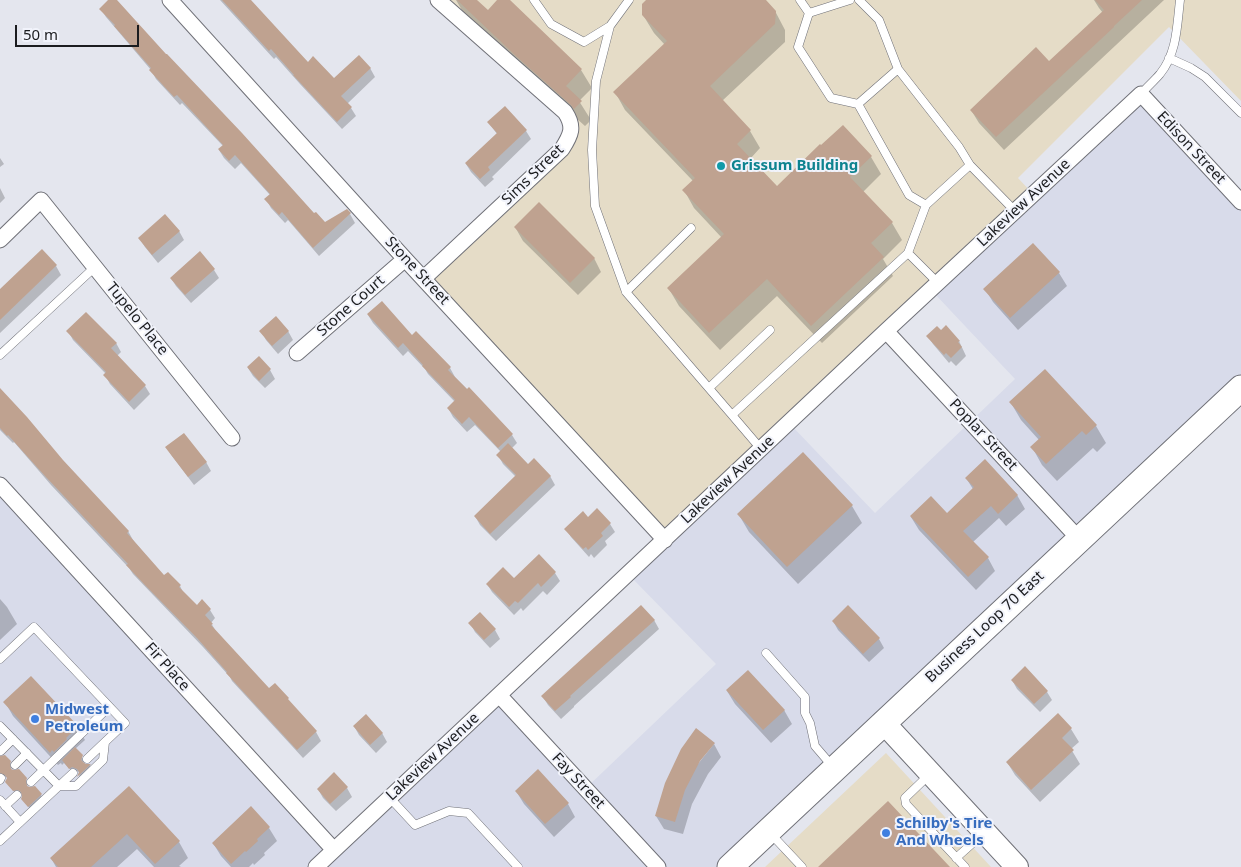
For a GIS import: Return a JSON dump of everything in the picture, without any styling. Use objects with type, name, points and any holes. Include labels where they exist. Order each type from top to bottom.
[{"type":"main road","name":"Business Loop 70 East","points":[[730,867],[1241,388]]},
{"type":"main road","points":[[883,722],[1017,867]]},
{"type":"street","name":"Stone Street","points":[[170,0],[405,259],[665,540]]},
{"type":"street","name":"Sims Street","points":[[424,278],[562,149],[569,138],[572,124],[565,112],[438,0]]},
{"type":"street","name":"Edison Street","points":[[1141,94],[1241,202]]},
{"type":"street","name":"Lakeview Avenue","points":[[316,867],[1141,94]]},
{"type":"street","name":"Tupelo Place","points":[[0,240],[41,200],[232,438]]},
{"type":"street","name":"Stone Court","points":[[297,354],[405,259]]},
{"type":"street","name":"Poplar Street","points":[[886,332],[1079,539]]},
{"type":"street","name":"Fir Place","points":[[0,485],[334,850]]},
{"type":"street","name":"Fay Street","points":[[498,695],[658,867]]},
{"type":"lane","points":[[534,0],[551,24],[584,42],[610,26]]},
{"type":"lane","points":[[629,0],[610,26],[596,82],[592,150],[595,206],[626,292],[761,449]]},
{"type":"lane","points":[[800,0],[809,13]]},
{"type":"lane","points":[[809,13],[850,0]]},
{"type":"lane","points":[[859,0],[879,20],[898,69],[959,147],[970,165],[1015,211]]},
{"type":"lane","points":[[1141,94],[1160,74],[1174,46],[1180,0]]},
{"type":"lane","points":[[809,13],[798,47],[831,98],[858,104],[909,195],[926,205]]},
{"type":"lane","points":[[1169,58],[1191,68],[1205,78],[1241,113]]},
{"type":"lane","points":[[858,104],[898,69]]},
{"type":"lane","points":[[732,415],[908,253],[926,205],[970,165]]},
{"type":"lane","points":[[626,292],[691,228]]},
{"type":"lane","points":[[908,253],[938,283]]},
{"type":"lane","points":[[0,355],[95,267]]},
{"type":"lane","points":[[709,388],[770,330]]},
{"type":"lane","points":[[0,659],[34,627],[125,723],[87,760]]},
{"type":"lane","points":[[766,654],[805,697],[805,713],[810,723],[815,746],[834,769]]},
{"type":"lane","points":[[30,782],[108,707]]},
{"type":"lane","points":[[0,726],[59,786],[76,786],[90,773],[103,760],[105,742]]},
{"type":"lane","points":[[1,751],[13,739]]},
{"type":"lane","points":[[15,765],[27,753]]},
{"type":"lane","points":[[0,840],[73,773]]},
{"type":"lane","points":[[931,774],[908,794],[905,798],[906,804],[965,867]]},
{"type":"lane","points":[[17,795],[3,803],[20,822]]},
{"type":"lane","points":[[390,798],[415,825],[449,811],[468,813],[518,867]]},
{"type":"lane","points":[[768,831],[802,867]]},
{"type":"lane","points":[[956,858],[985,832]]},
{"type":"shaded area","points":[[443,0],[1241,0],[1241,101],[1169,27],[1018,178],[1032,193],[666,537],[427,279],[570,151],[579,130],[573,112]]},
{"type":"shaded area","points":[[1141,98],[1241,206],[1241,384],[723,867],[0,867],[0,486],[335,851],[498,698],[584,790],[716,664],[630,576],[791,425],[875,513],[1015,379],[933,292]]},
{"type":"shaded area","points":[[886,753],[991,867],[765,867]]},
{"type":"building","points":[[108,0],[117,0],[314,213],[316,212],[325,222],[347,209],[351,213],[313,248],[282,212],[279,215],[264,199],[270,194],[235,155],[229,161],[218,149],[223,145],[177,95],[174,97],[149,70],[151,68],[99,9]]},
{"type":"building","points":[[222,0],[251,0],[308,62],[313,56],[334,78],[359,55],[371,68],[341,96],[352,107],[337,122],[271,49],[269,51]]},
{"type":"building","points":[[457,0],[477,0],[488,10],[497,0],[510,0],[582,69],[566,86],[582,101],[574,109]]},
{"type":"building","name":"Grissum Building","points":[[646,0],[766,0],[776,11],[775,24],[710,86],[751,130],[737,144],[777,186],[820,144],[843,125],[872,156],[850,177],[893,222],[871,243],[884,257],[811,326],[767,279],[709,333],[667,288],[724,234],[682,190],[695,178],[613,92],[667,41],[642,15],[642,4]]},
{"type":"building","points":[[1095,0],[1142,0],[996,137],[970,110],[1036,47],[1049,61],[1104,10]]},
{"type":"building","points":[[505,106],[527,130],[488,167],[490,170],[480,179],[465,163],[497,133],[487,122]]},
{"type":"building","points":[[539,202],[595,258],[570,283],[514,227]]},
{"type":"building","points":[[165,214],[180,231],[152,255],[138,238]]},
{"type":"building","points":[[1033,243],[1060,272],[1010,318],[983,289]]},
{"type":"building","points":[[42,249],[57,265],[0,320],[0,289]]},
{"type":"building","points":[[200,251],[215,269],[185,295],[170,278]]},
{"type":"building","points":[[382,301],[412,335],[416,331],[451,367],[448,370],[467,389],[469,387],[513,434],[498,448],[469,417],[462,424],[447,408],[455,400],[403,343],[398,348],[367,314]]},
{"type":"building","points":[[86,312],[117,343],[111,348],[146,385],[129,402],[103,375],[106,372],[66,331]]},
{"type":"building","points":[[276,316],[289,331],[272,346],[259,331]]},
{"type":"building","points":[[946,325],[960,341],[958,342],[962,347],[951,358],[946,353],[944,355],[926,336],[937,326],[941,330]]},
{"type":"building","points":[[259,356],[271,369],[259,381],[247,367]]},
{"type":"building","points":[[1045,369],[1097,425],[1086,435],[1082,431],[1046,464],[1030,447],[1041,437],[1009,402]]},
{"type":"building","points":[[0,388],[129,531],[127,533],[164,575],[168,572],[181,585],[179,587],[197,605],[202,599],[211,609],[205,615],[213,624],[211,625],[269,688],[275,683],[317,731],[297,750],[226,673],[197,638],[126,565],[128,564],[0,428]]},
{"type":"building","points":[[184,433],[207,462],[188,477],[165,447]]},
{"type":"building","points":[[508,443],[528,464],[534,458],[551,476],[490,534],[474,516],[516,475],[496,455]]},
{"type":"building","points":[[803,452],[853,505],[787,567],[737,514]]},
{"type":"building","points":[[985,459],[1018,495],[998,514],[991,506],[963,531],[989,557],[968,577],[910,516],[931,496],[947,513],[974,487],[965,478]]},
{"type":"building","points":[[597,508],[611,523],[601,533],[603,536],[588,550],[586,547],[583,549],[564,529],[583,511],[588,517]]},
{"type":"building","points":[[539,554],[556,572],[541,587],[538,583],[518,603],[515,601],[509,607],[486,584],[503,567],[514,578]]},
{"type":"building","points":[[641,605],[655,620],[555,711],[541,696]]},
{"type":"building","points":[[848,605],[880,638],[863,654],[832,621]]},
{"type":"building","points":[[480,612],[496,629],[484,640],[468,623]]},
{"type":"building","points":[[1025,666],[1048,691],[1034,704],[1011,680]]},
{"type":"building","points":[[748,670],[785,710],[763,730],[726,690]]},
{"type":"building","points":[[31,676],[78,726],[54,752],[52,750],[50,753],[3,702]]},
{"type":"building","points":[[1058,713],[1072,728],[1062,738],[1074,750],[1031,790],[1006,762]]},
{"type":"building","points":[[366,714],[383,733],[370,745],[353,726]]},
{"type":"building","points":[[696,728],[715,743],[700,761],[685,790],[675,822],[655,816],[665,783],[681,749]]},
{"type":"building","points":[[75,747],[83,755],[81,760],[86,764],[91,764],[77,777],[79,772],[77,769],[72,767],[69,769],[62,760]]},
{"type":"building","points":[[5,755],[11,761],[11,769],[19,769],[27,778],[27,786],[35,786],[42,794],[28,807],[21,799],[21,792],[18,790],[13,791],[5,782],[7,778],[5,775],[0,773],[0,756]]},
{"type":"building","points":[[538,769],[569,803],[545,824],[515,791]]},
{"type":"building","points":[[334,772],[348,787],[330,804],[317,789]]},
{"type":"building","points":[[129,786],[180,841],[155,864],[127,834],[91,867],[58,867],[50,858]]},
{"type":"building","name":"Schilby's Tire And Wheels","points":[[888,801],[950,867],[818,867]]},
{"type":"building","points":[[251,806],[270,827],[257,839],[258,841],[231,864],[212,843]]},
{"type":"place","name":"Grissum Building","points":[[721,166]]},
{"type":"place","name":"Midwest Petroleum","points":[[35,719]]},
{"type":"place","name":"Schilby's Tire And Wheels","points":[[886,833]]}]
